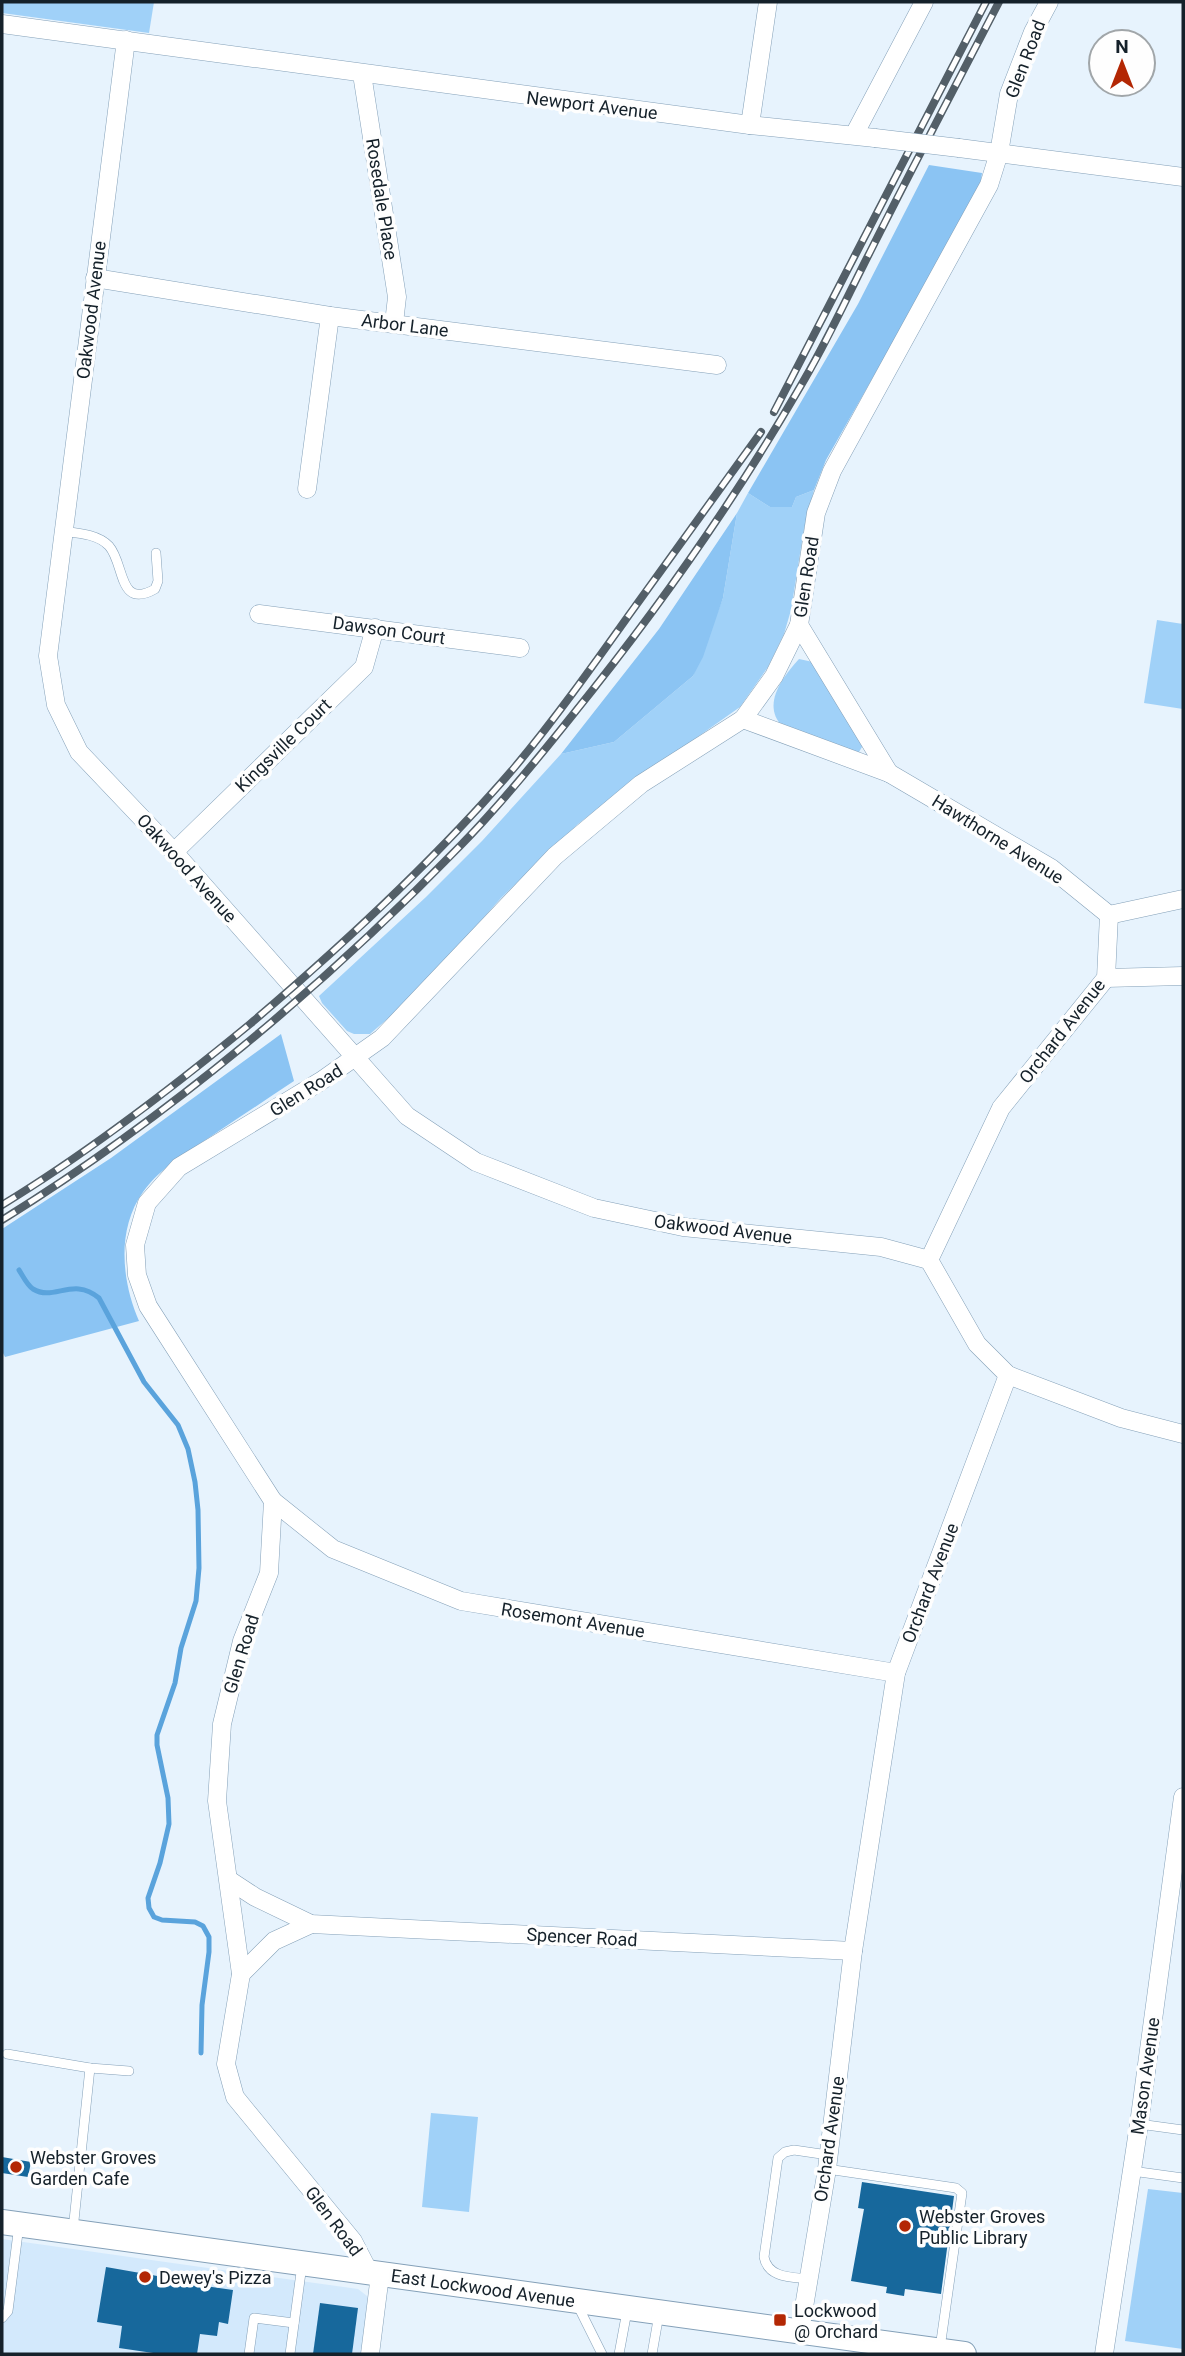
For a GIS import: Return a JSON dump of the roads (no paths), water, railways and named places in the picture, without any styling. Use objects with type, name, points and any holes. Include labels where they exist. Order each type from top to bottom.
[{"type":"main road","name":"East Lockwood Avenue","points":[[11,2223],[800,2331],[863,2347],[964,2354]]},
{"type":"street","points":[[750,125],[768,2]]},
{"type":"street","points":[[855,135],[924,2]]},
{"type":"street","name":"Glen Road","points":[[375,2273],[353,2241],[235,2097],[226,2064],[241,1974],[217,1801],[222,1724],[242,1641],[269,1573],[274,1502],[148,1306],[137,1275],[135,1245],[147,1203],[179,1167],[356,1058],[382,1038],[555,856],[641,784],[743,719],[774,676],[799,625],[816,513],[832,471],[989,185],[999,153],[1009,94],[1033,32],[1049,2]]},
{"type":"street","name":"Newport Avenue","points":[[2,24],[750,125],[855,135],[1183,177]]},
{"type":"street","name":"Oakwood Avenue","points":[[126,40],[48,656],[56,705],[79,752],[174,852],[407,1116],[476,1161],[594,1208],[682,1227],[881,1247],[929,1260]]},
{"type":"street","name":"Rosedale Place","points":[[362,74],[397,297],[394,323]]},
{"type":"street","name":"Arbor Lane","points":[[95,278],[330,316],[717,365]]},
{"type":"street","points":[[307,489],[330,316]]},
{"type":"street","name":"Dawson Court","points":[[259,614],[520,648]]},
{"type":"street","name":"Hawthorne Avenue","points":[[799,625],[889,773]]},
{"type":"street","name":"Kingsville Court","points":[[174,852],[364,667],[375,628]]},
{"type":"street","name":"Hawthorne Avenue","points":[[743,719],[889,773],[1051,868],[1109,915]]},
{"type":"street","points":[[1109,915],[1183,899]]},
{"type":"street","name":"Orchard Avenue","points":[[929,1260],[1001,1108],[1106,978],[1109,915]]},
{"type":"street","points":[[1106,978],[1183,976]]},
{"type":"street","points":[[929,1260],[977,1343],[1008,1375],[1121,1418],[1183,1434]]},
{"type":"street","name":"Orchard Avenue","points":[[800,2331],[827,2162],[853,1951],[896,1673],[1008,1375]]},
{"type":"street","name":"Rosemont Avenue","points":[[274,1502],[333,1549],[461,1601],[896,1673]]},
{"type":"street","name":"Mason Avenue","points":[[1104,2354],[1139,2124],[1183,1797]]},
{"type":"street","name":"Spencer Road","points":[[229,1880],[255,1898],[311,1924],[853,1951]]},
{"type":"street","name":"Spencer Road","points":[[241,1974],[274,1941],[311,1924]]},
{"type":"street","points":[[370,2354],[375,2273]]},
{"type":"lane","points":[[62,531],[100,539],[110,548],[126,587],[132,594],[145,595],[155,589],[158,581],[156,553]]},
{"type":"lane","points":[[7,2054],[90,2068],[129,2071]]},
{"type":"lane","points":[[73,2232],[90,2068]]},
{"type":"lane","points":[[1139,2124],[1183,2130]]},
{"type":"lane","points":[[809,2279],[781,2276],[765,2264],[778,2158],[785,2152],[794,2150],[827,2162],[956,2188],[962,2193],[939,2351]]},
{"type":"lane","points":[[1132,2171],[1183,2178]]},
{"type":"lane","points":[[2,2318],[8,2311],[11,2223]]},
{"type":"lane","points":[[290,2354],[302,2263]]},
{"type":"lane","points":[[576,2301],[602,2354]]},
{"type":"lane","points":[[620,2354],[628,2308]]},
{"type":"lane","points":[[652,2354],[659,2312]]},
{"type":"lane","points":[[248,2354],[254,2318],[294,2323]]},
{"type":"waterway","points":[[19,1270],[27,1283],[41,1292],[81,1289],[99,1298],[144,1382],[178,1425],[188,1449],[198,1510],[199,1568],[196,1601],[181,1648],[175,1683],[157,1735],[168,1798],[169,1824],[148,1898],[154,1917],[195,1922],[203,1926],[209,1937],[202,2005],[201,2053]]},
{"type":"railway","points":[[774,412],[986,2]]},
{"type":"railway","points":[[2,1220],[125,1138],[300,998],[461,845],[545,750],[663,597],[748,473],[810,371],[999,2]]},
{"type":"railway","points":[[2,1205],[98,1142],[250,1024],[319,964],[420,869],[484,802],[544,731],[761,432]]},
{"type":"place","name":"Webster Groves Garden Cafe","points":[[16,2167]]},
{"type":"place","name":"Webster Groves Public Library","points":[[905,2226]]},
{"type":"place","name":"Dewey's Pizza","points":[[145,2277]]},
{"type":"place","name":"Lockwood @ Orchard","points":[[780,2320]]}]
